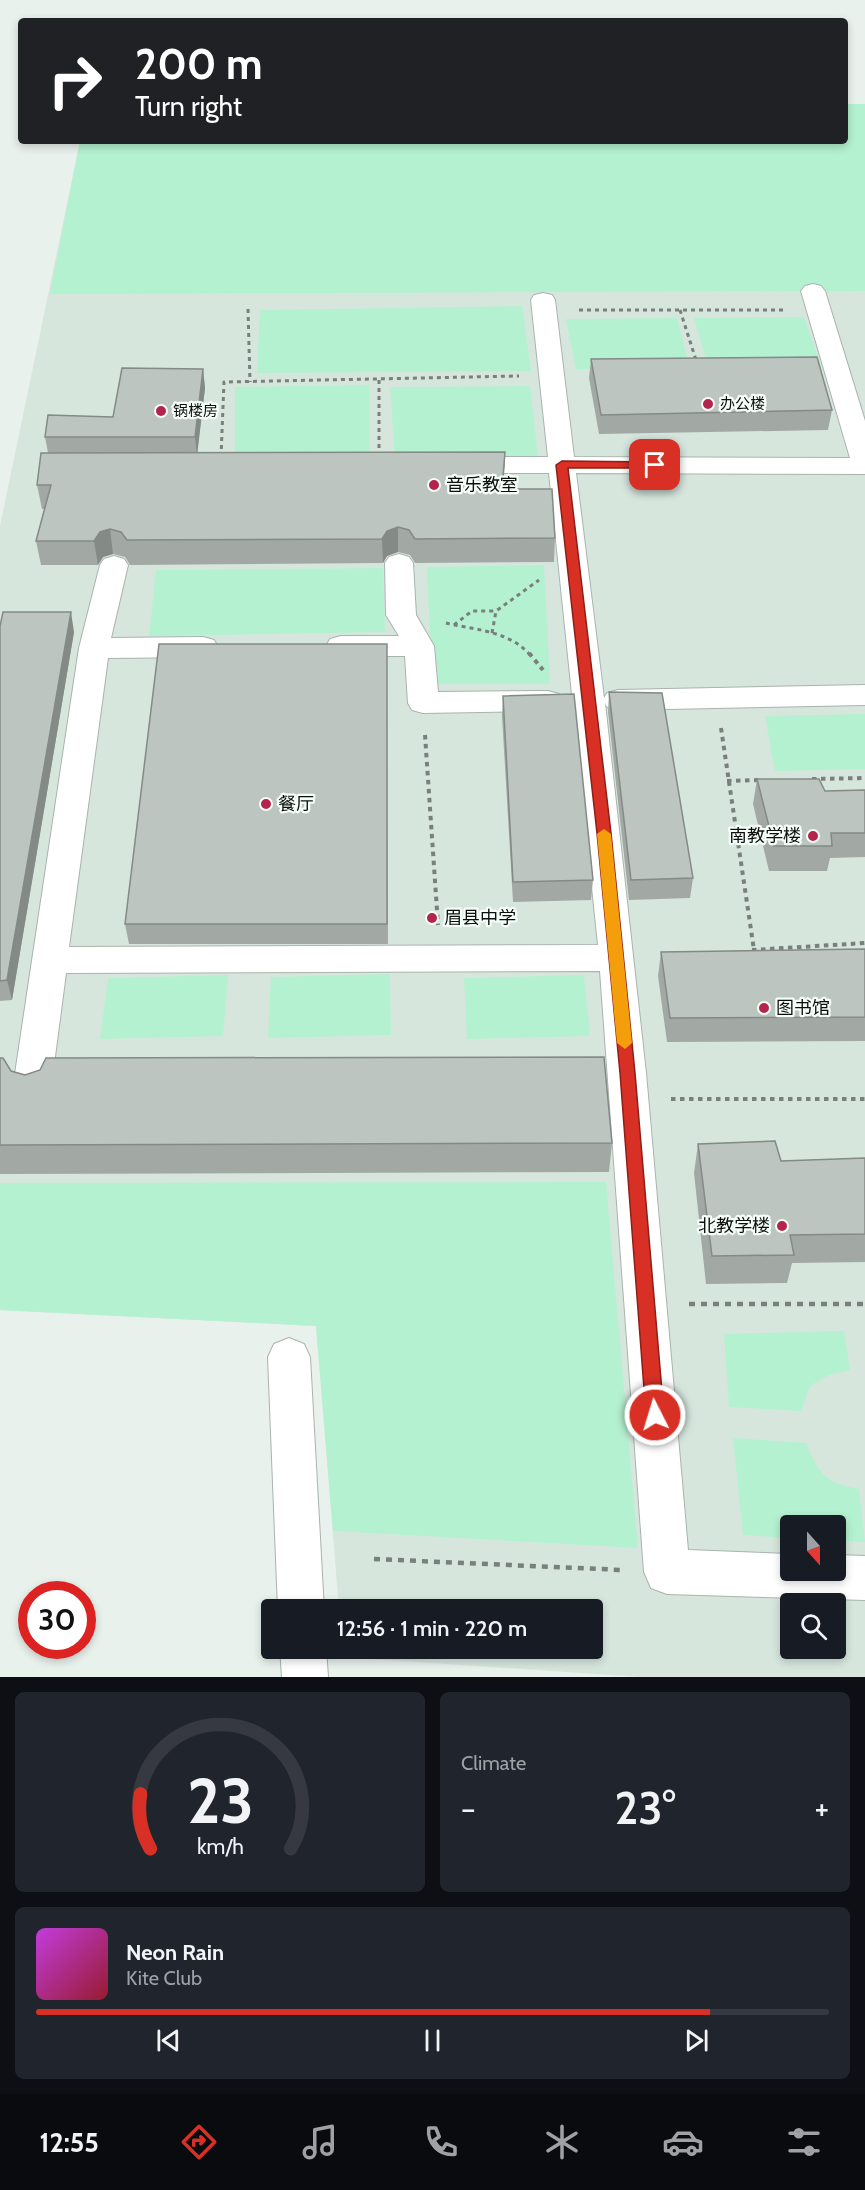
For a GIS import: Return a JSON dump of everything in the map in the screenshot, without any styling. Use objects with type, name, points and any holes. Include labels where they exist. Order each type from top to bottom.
[{"type":"street","points":[[379,466],[865,465],[815,300]]},
{"type":"street","points":[[543,305],[574,572],[579,700],[616,958],[628,1073],[667,1572],[865,1578]]},
{"type":"street","points":[[399,563],[401,615],[418,646],[423,703],[865,695]]},
{"type":"street","points":[[32,1087],[94,648],[114,565]]},
{"type":"street","points":[[314,646],[418,646]]},
{"type":"street","points":[[94,648],[233,647]]},
{"type":"street","points":[[51,960],[616,958]]},
{"type":"street","points":[[289,1357],[300,1599]]},
{"type":"street","points":[[304,1659],[305,1677]]},
{"type":"path","points":[[543,305],[680,310],[815,300]]},
{"type":"path","points":[[248,309],[250,382]]},
{"type":"path","points":[[680,310],[698,364]]},
{"type":"path","points":[[379,380],[379,466]]},
{"type":"path","points":[[221,466],[224,382]]},
{"type":"path","points":[[492,633],[496,611],[527,586],[547,576],[574,572]]},
{"type":"path","points":[[453,625],[462,615],[474,608],[496,611]]},
{"type":"path","points":[[401,615],[492,633],[520,644],[579,700]]},
{"type":"path","points":[[718,698],[727,781],[754,950]]},
{"type":"path","points":[[423,703],[440,958]]},
{"type":"path","points":[[807,779],[865,778]]},
{"type":"path","points":[[727,781],[762,780]]},
{"type":"path","points":[[742,951],[865,943]]},
{"type":"path","points":[[628,1073],[664,1100],[865,1099]]},
{"type":"path","points":[[646,1304],[865,1304]]},
{"type":"path","points":[[374,1559],[667,1572]]},
{"type":"shaded area","name":"眉县中学","points":[[848,104],[865,104],[865,1677],[640,1677],[373,1659],[603,1659],[603,1599],[338,1599],[316,1326],[0,1310],[0,526],[79,144],[848,144]]},
{"type":"green space","points":[[848,104],[865,104],[865,291],[50,294],[79,144],[848,144]]},
{"type":"green space","points":[[522,306],[531,371],[257,373],[260,310]]},
{"type":"green space","points":[[804,317],[822,368],[709,368],[694,318]]},
{"type":"green space","points":[[677,318],[690,369],[576,369],[566,319]]},
{"type":"green space","points":[[369,385],[370,459],[235,458],[235,387]]},
{"type":"green space","points":[[530,386],[538,456],[395,459],[390,387]]},
{"type":"green space","points":[[544,565],[550,684],[432,684],[427,567]]},
{"type":"green space","points":[[383,568],[385,632],[149,636],[156,570]]},
{"type":"green space","points":[[865,714],[865,769],[775,771],[765,716]]},
{"type":"green space","points":[[390,974],[391,1035],[268,1038],[271,977]]},
{"type":"green space","points":[[228,975],[223,1036],[100,1039],[108,978]]},
{"type":"green space","points":[[584,975],[590,1036],[467,1039],[464,978]]},
{"type":"green space","points":[[606,1182],[638,1548],[333,1531],[316,1326],[0,1310],[0,1183]]},
{"type":"green space","points":[[844,1331],[850,1370],[831,1374],[810,1386],[801,1411],[729,1407],[724,1334]]},
{"type":"green space","points":[[733,1438],[806,1443],[815,1462],[825,1475],[838,1484],[859,1489],[865,1542],[846,1541],[846,1515],[780,1515],[780,1537],[743,1535]]},
{"type":"building","name":"办公楼","points":[[817,357],[832,410],[601,415],[591,359]]},
{"type":"building","points":[[122,368],[203,369],[195,437],[45,437],[48,415],[113,417]]},
{"type":"building","points":[[505,452],[502,489],[552,489],[555,538],[415,539],[409,530],[398,527],[387,531],[382,539],[127,540],[121,532],[110,529],[100,532],[94,541],[36,541],[51,485],[37,485],[41,453]]},
{"type":"building","points":[[3,612],[71,612],[7,980],[0,981],[0,626]]},
{"type":"building","name":"餐厅","points":[[159,644],[387,644],[387,924],[125,924]]},
{"type":"building","points":[[609,692],[662,693],[693,878],[631,880]]},
{"type":"building","points":[[574,694],[593,880],[513,882],[503,696]]},
{"type":"building","points":[[757,779],[819,779],[825,791],[865,790],[865,833],[831,833],[832,846],[774,846]]},
{"type":"building","name":"图书馆","points":[[865,949],[865,1017],[670,1018],[661,952]]},
{"type":"building","points":[[604,1057],[612,1143],[0,1145],[0,1058],[3,1058],[11,1071],[25,1075],[40,1070],[46,1058]]},
{"type":"building","name":"北教学楼","points":[[775,1141],[781,1161],[865,1158],[865,1234],[790,1235],[794,1255],[712,1256],[698,1144]]},
{"type":"slow traffic","points":[[604,834],[625,1043]]},
{"type":"place","name":"办公楼","points":[[708,404]]},
{"type":"place","name":"锅楼房","points":[[161,411]]},
{"type":"place","name":"音乐教室","points":[[434,485]]},
{"type":"place","name":"餐厅","points":[[266,804]]},
{"type":"place","name":"南教学楼","points":[[813,836]]},
{"type":"place","name":"眉县中学","points":[[432,918]]},
{"type":"place","name":"图书馆","points":[[764,1008]]},
{"type":"place","name":"北教学楼","points":[[782,1226]]},
{"type":"route","points":[[655,465],[562,465],[604,833],[628,1073],[655,1415]]}]
